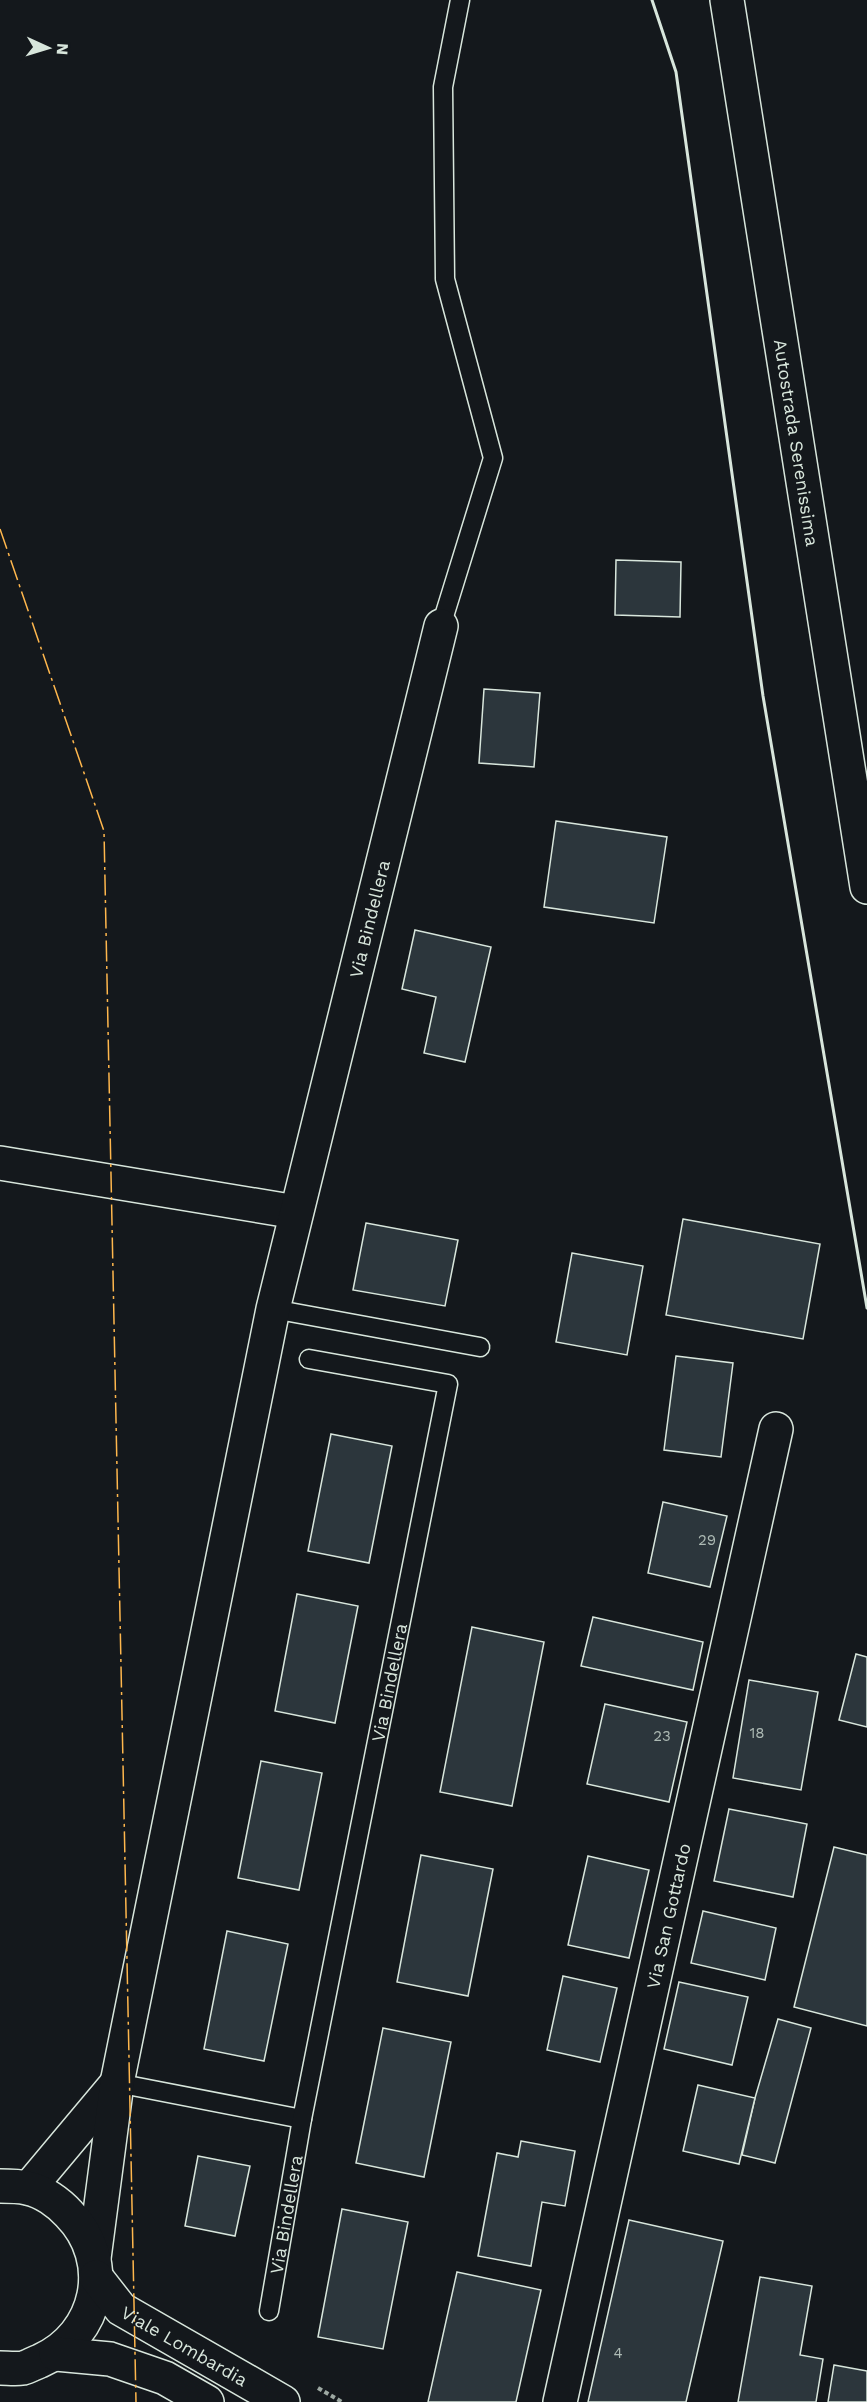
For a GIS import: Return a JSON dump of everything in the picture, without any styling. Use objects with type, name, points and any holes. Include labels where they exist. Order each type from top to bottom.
[{"type":"main road","name":"Autostrada Serenissima","points":[[727,0],[867,887]]},
{"type":"main road","name":"Via Bindellera","points":[[56,2354],[78,2333],[92,2306],[117,2083],[273,1309],[441,626]]},
{"type":"main road","points":[[0,1163],[296,1212]]},
{"type":"main road","name":"Via San Gottardo","points":[[560,2402],[776,1430]]},
{"type":"main road","name":"Via Bindellera","points":[[14,2187],[117,2083]]},
{"type":"main road","points":[[14,2187],[59,2202],[82,2227],[95,2267]]},
{"type":"main road","name":"Viale Lombardia","points":[[95,2267],[121,2309],[283,2402]]},
{"type":"main road","points":[[0,2368],[23,2368],[56,2354]]},
{"type":"main road","name":"Viale Lombardia","points":[[56,2354],[111,2359],[165,2378],[207,2402]]},
{"type":"lane","points":[[441,626],[493,458],[445,279],[443,87],[460,0]]},
{"type":"lane","points":[[273,1309],[480,1347]]},
{"type":"lane","name":"Via Bindellera","points":[[269,2311],[302,2119],[448,1384],[309,1359]]},
{"type":"lane","points":[[117,2083],[302,2119]]},
{"type":"building","points":[[616,560],[681,562],[680,617],[615,615]]},
{"type":"building","points":[[484,689],[540,693],[534,767],[479,763]]},
{"type":"building","points":[[556,821],[667,837],[654,923],[544,907]]},
{"type":"building","points":[[415,930],[491,947],[465,1062],[424,1053],[436,997],[402,989]]},
{"type":"building","points":[[683,1219],[820,1244],[803,1339],[666,1315]]},
{"type":"building","points":[[366,1223],[458,1240],[445,1306],[353,1290]]},
{"type":"building","points":[[572,1253],[643,1266],[627,1355],[556,1342]]},
{"type":"building","points":[[676,1356],[733,1363],[721,1457],[664,1450]]},
{"type":"building","points":[[331,1434],[392,1446],[369,1563],[308,1551]]},
{"type":"building","points":[[663,1502],[727,1516],[710,1587],[648,1573]]},
{"type":"building","points":[[297,1594],[358,1606],[335,1723],[275,1711]]},
{"type":"building","points":[[593,1617],[703,1642],[693,1690],[581,1666]]},
{"type":"building","points":[[472,1627],[544,1642],[512,1806],[440,1792]]},
{"type":"building","points":[[856,1654],[867,1657],[867,1727],[839,1720]]},
{"type":"building","points":[[749,1680],[818,1692],[801,1790],[733,1778]]},
{"type":"building","points":[[605,1704],[687,1722],[669,1802],[587,1784]]},
{"type":"building","points":[[261,1761],[322,1773],[299,1890],[238,1878]]},
{"type":"building","points":[[729,1809],[807,1824],[793,1897],[714,1881]]},
{"type":"building","points":[[834,1847],[867,1855],[867,2026],[794,2007]]},
{"type":"building","points":[[421,1855],[493,1869],[468,1996],[397,1982]]},
{"type":"building","points":[[588,1856],[649,1870],[629,1958],[568,1945]]},
{"type":"building","points":[[703,1911],[776,1928],[765,1980],[691,1963]]},
{"type":"building","points":[[227,1931],[288,1944],[264,2061],[204,2049]]},
{"type":"building","points":[[563,1976],[617,1988],[600,2062],[547,2050]]},
{"type":"building","points":[[679,1982],[748,1997],[732,2065],[664,2049]]},
{"type":"building","points":[[778,2019],[811,2028],[775,2163],[742,2155],[755,2098]]},
{"type":"building","points":[[383,2028],[451,2042],[424,2177],[356,2163]]},
{"type":"building","points":[[698,2085],[755,2098],[739,2164],[683,2151]]},
{"type":"building","points":[[521,2141],[575,2151],[565,2206],[542,2202],[531,2266],[478,2256],[497,2153],[518,2157]]},
{"type":"building","points":[[198,2156],[250,2166],[235,2236],[185,2226]]},
{"type":"building","points":[[342,2209],[408,2222],[383,2349],[318,2337]]},
{"type":"building","points":[[629,2220],[723,2241],[686,2402],[588,2402]]},
{"type":"building","points":[[457,2272],[541,2290],[516,2402],[428,2402]]},
{"type":"building","points":[[760,2277],[812,2286],[800,2355],[823,2359],[816,2402],[738,2402]]},
{"type":"building","points":[[834,2365],[867,2371],[867,2402],[828,2402]]},
{"type":"wall","points":[[652,0],[676,72],[763,696],[867,1308]]},
{"type":"power","points":[[0,529],[104,831],[136,2402]]}]
